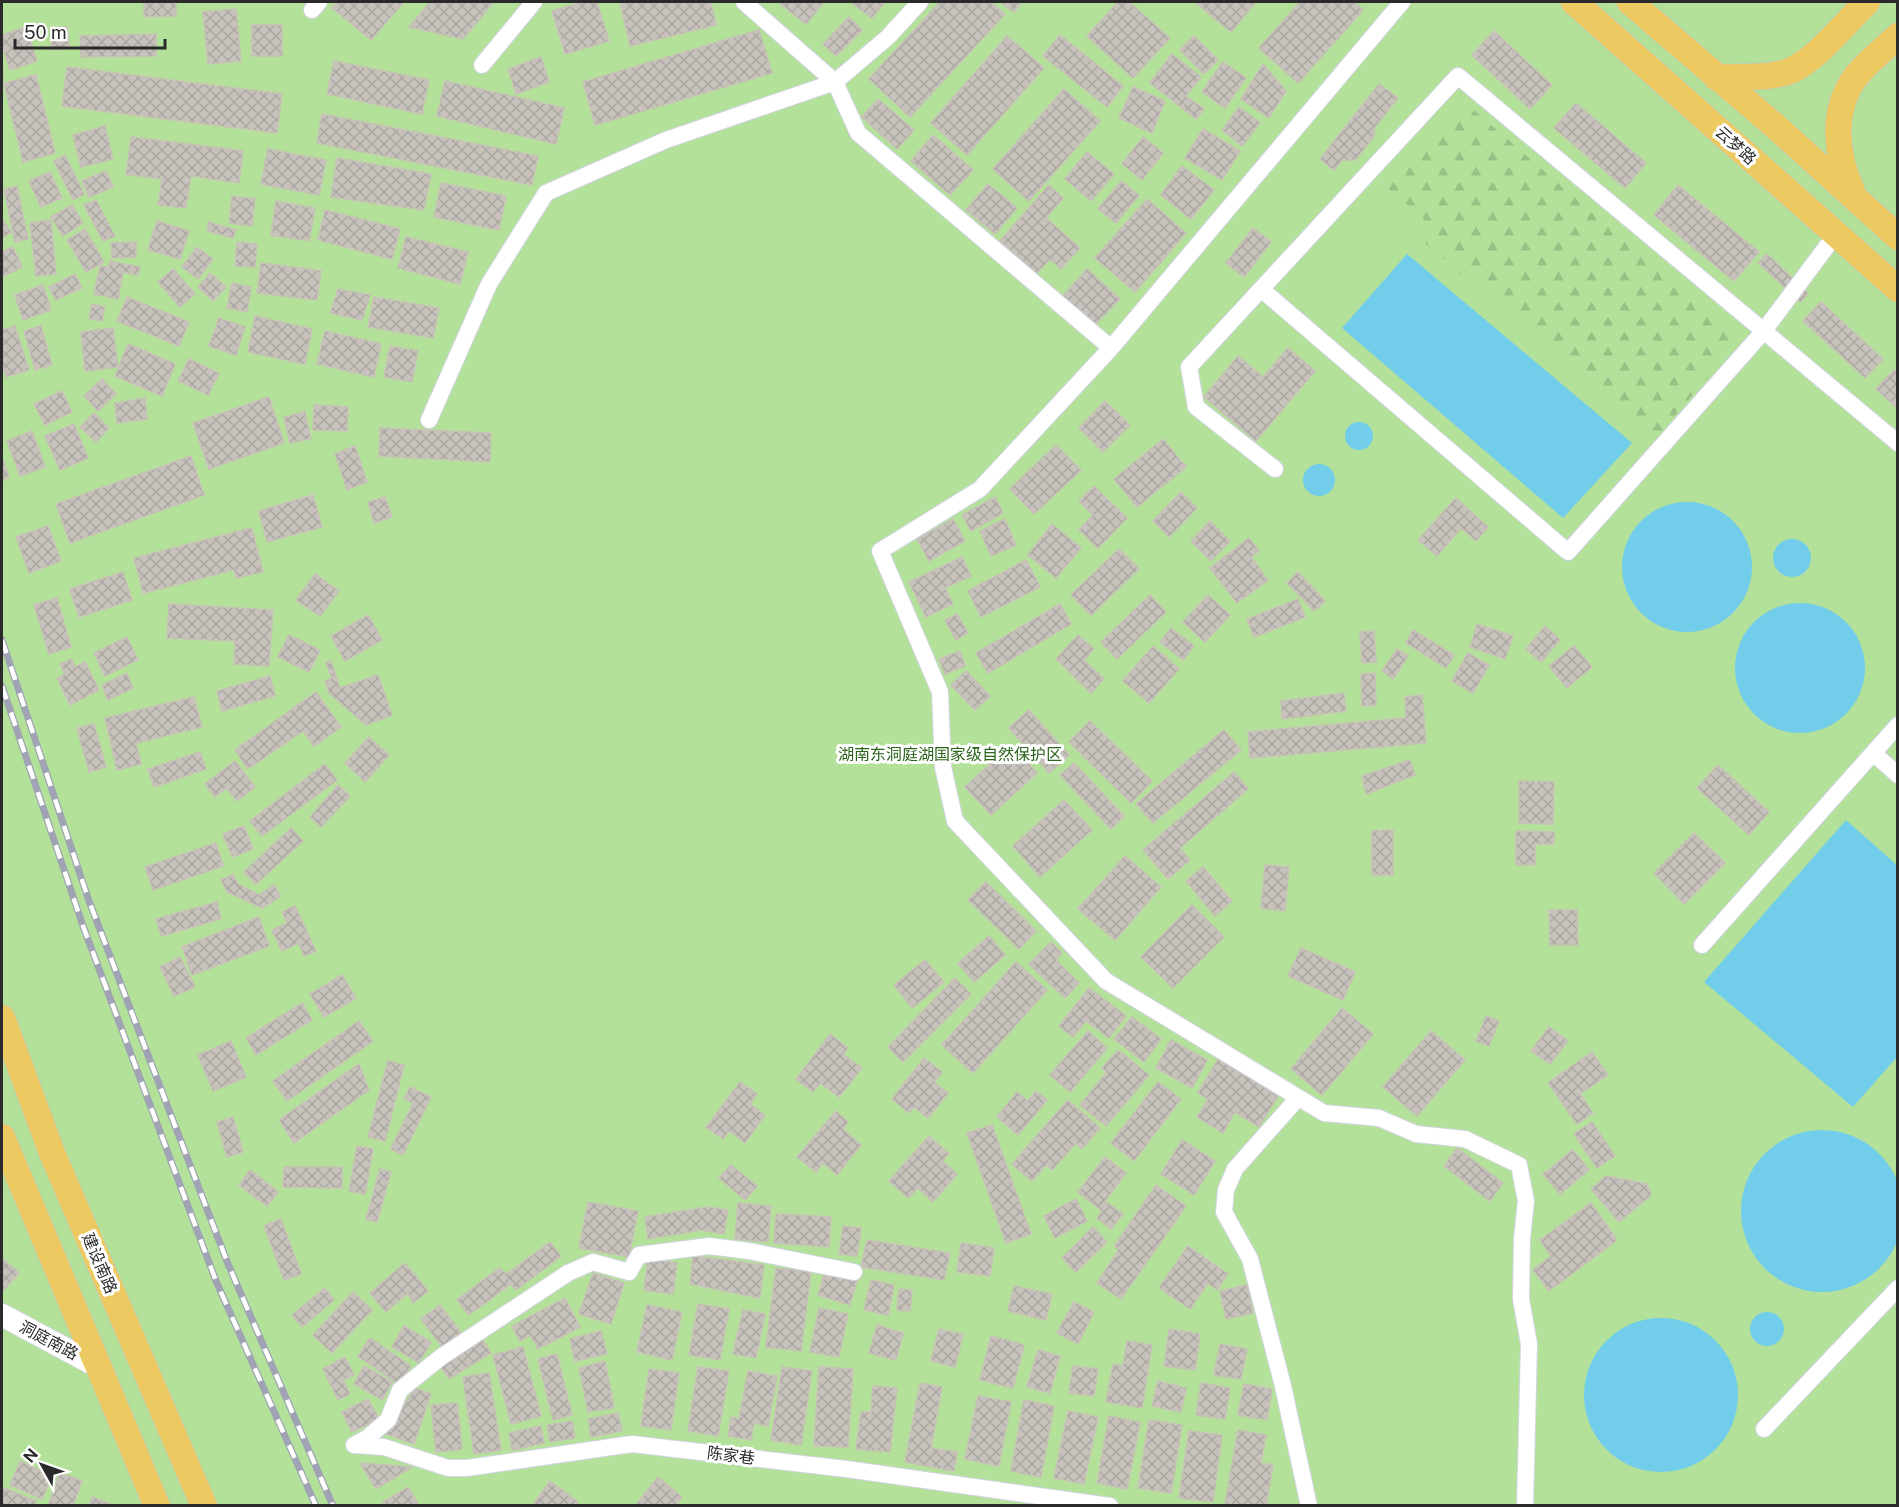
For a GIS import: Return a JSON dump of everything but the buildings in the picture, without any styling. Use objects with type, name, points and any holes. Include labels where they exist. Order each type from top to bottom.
[{"type":"main road","name":"云梦路","points":[[1574,2],[1898,289]]},
{"type":"main road","points":[[1629,2],[1898,237]]},
{"type":"main road","points":[[1717,78],[1754,78],[1789,71],[1826,43],[1867,2]]},
{"type":"main road","points":[[1854,197],[1843,172],[1839,154],[1839,124],[1843,98],[1856,77],[1898,36]]},
{"type":"main road","name":"建设南路","points":[[2,1018],[52,1153],[204,1506]]},
{"type":"main road","points":[[2,1137],[157,1506]]},
{"type":"main road","name":"洞庭南路","points":[[2,1315],[97,1366]]},
{"type":"street","points":[[482,65],[534,2]]},
{"type":"street","points":[[744,2],[835,82],[858,133],[1111,348]]},
{"type":"street","points":[[429,420],[489,284],[546,193],[666,140],[835,82],[888,38],[920,2]]},
{"type":"street","points":[[1402,2],[1111,348],[980,489],[880,551],[940,692],[943,767],[955,821],[1106,981],[1324,1113],[1379,1118],[1416,1134],[1465,1139],[1519,1165],[1526,1201],[1522,1238],[1521,1299],[1529,1344],[1525,1506]]},
{"type":"street","points":[[1275,469],[1196,407],[1189,367],[1458,76],[1898,443]]},
{"type":"street","points":[[1261,289],[1568,552],[1763,332],[1836,234]]},
{"type":"street","points":[[1702,945],[1898,726]]},
{"type":"street","points":[[1873,753],[1898,775]]},
{"type":"street","points":[[1298,1098],[1235,1169],[1226,1190],[1224,1212],[1250,1260],[1283,1386],[1309,1506]]},
{"type":"street","name":"陈家巷","points":[[854,1272],[749,1251],[709,1246],[639,1255],[629,1272],[593,1262],[568,1273],[441,1357],[400,1390],[388,1420],[367,1438],[354,1445],[384,1447],[448,1468],[467,1468],[632,1444],[846,1469],[1110,1506]]},
{"type":"street","points":[[1764,1429],[1898,1288]]},
{"type":"green space","name":"湖南东洞庭湖国家级自然保护区","points":[[2,2],[1897,2],[1897,1505],[2,1506]]},
{"type":"green space","points":[[1462,100],[1740,340],[1654,440],[1420,239],[1424,219],[1387,188]]},
{"type":"water","points":[[1407,254],[1632,443],[1563,518],[1342,328]]},
{"type":"water","points":[[1359,422],[1369,426],[1373,436],[1369,446],[1359,450],[1349,446],[1345,436],[1349,426]]},
{"type":"water","points":[[1319,464],[1330,469],[1335,480],[1330,491],[1319,496],[1308,491],[1303,480],[1308,469]]},
{"type":"water","points":[[1687,502],[1712,507],[1733,521],[1747,542],[1752,567],[1747,592],[1733,613],[1712,627],[1687,632],[1662,627],[1641,613],[1627,592],[1622,567],[1627,542],[1641,521],[1662,507]]},
{"type":"water","points":[[1792,539],[1806,544],[1811,558],[1806,572],[1792,577],[1778,572],[1773,558],[1778,544]]},
{"type":"water","points":[[1800,603],[1825,607],[1846,622],[1861,643],[1865,668],[1861,693],[1846,714],[1825,729],[1800,733],[1775,729],[1754,714],[1739,693],[1735,668],[1739,643],[1754,622],[1775,607]]},
{"type":"water","points":[[1846,820],[1898,866],[1897,1057],[1853,1107],[1704,982]]},
{"type":"water","points":[[1822,1130],[1838,1131],[1853,1136],[1879,1154],[1897,1180],[1902,1195],[1902,1227],[1897,1242],[1879,1268],[1853,1286],[1838,1291],[1822,1292],[1806,1291],[1791,1286],[1765,1268],[1747,1242],[1742,1227],[1741,1211],[1742,1195],[1747,1180],[1765,1154],[1791,1136],[1806,1131]]},
{"type":"water","points":[[1767,1312],[1779,1317],[1784,1329],[1779,1341],[1767,1346],[1755,1341],[1750,1329],[1755,1317]]},
{"type":"water","points":[[1661,1318],[1690,1324],[1704,1331],[1715,1341],[1725,1352],[1732,1366],[1738,1395],[1732,1424],[1725,1438],[1715,1449],[1704,1459],[1690,1466],[1661,1472],[1632,1466],[1618,1459],[1607,1449],[1597,1438],[1590,1424],[1584,1395],[1590,1366],[1597,1352],[1607,1341],[1618,1331],[1632,1324]]},
{"type":"railway","points":[[2,640],[89,901],[228,1264],[333,1506]]},
{"type":"railway","points":[[2,686],[83,926],[216,1281],[316,1506]]}]
